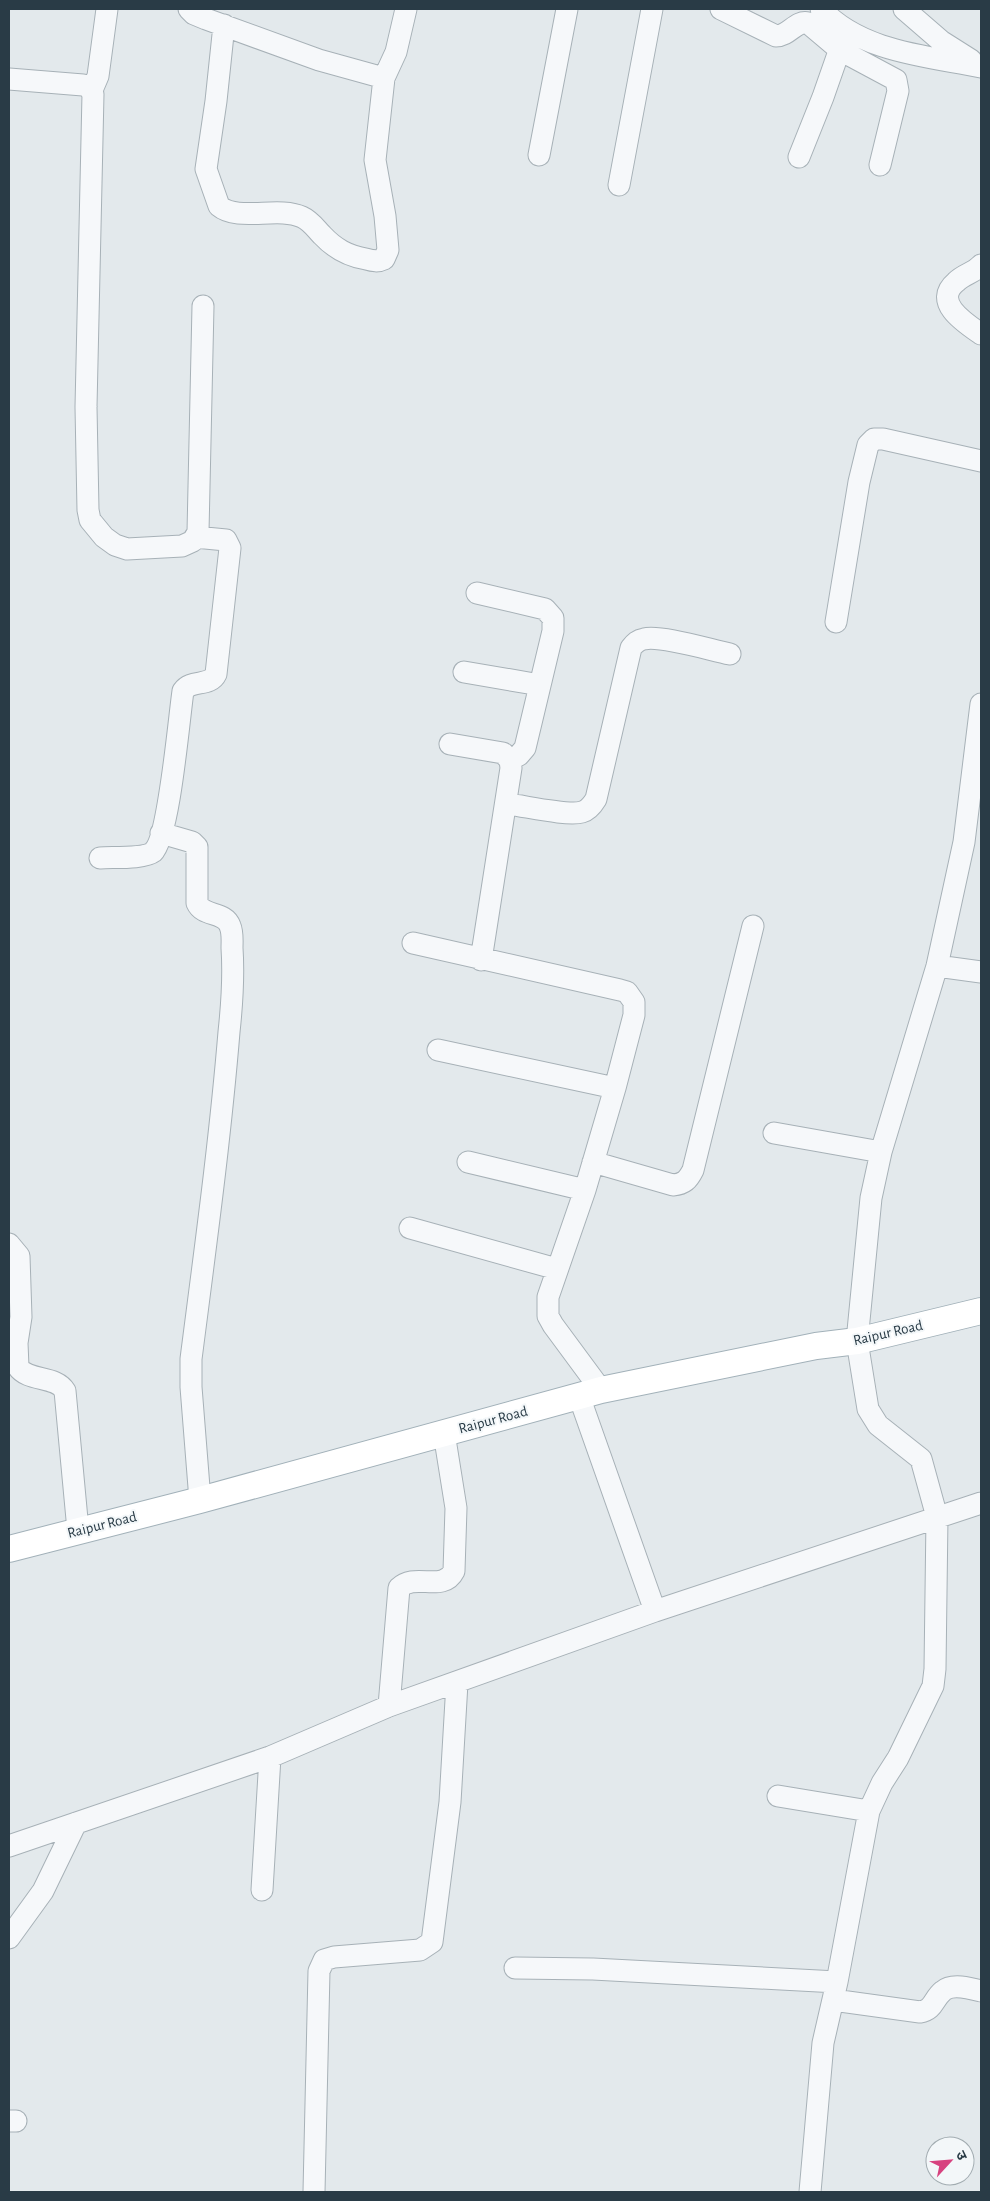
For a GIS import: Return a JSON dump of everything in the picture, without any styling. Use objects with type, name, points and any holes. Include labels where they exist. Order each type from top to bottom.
[{"type":"main road","name":"Raipur Road","points":[[9,1549],[200,1500],[590,1393],[816,1346],[856,1341],[981,1311]]},
{"type":"street","points":[[107,9],[98,76],[92,90],[94,99],[86,407],[88,510],[90,520],[100,533],[115,545],[127,549],[182,546],[189,544],[198,532],[203,306]]},
{"type":"street","points":[[189,9],[194,14],[319,60],[384,78]]},
{"type":"street","points":[[224,25],[206,169],[219,206],[227,211],[235,212],[285,212],[295,214],[311,222],[324,237],[345,254],[376,262],[384,259],[388,250],[385,216],[375,160],[384,78],[396,52],[406,9]]},
{"type":"street","points":[[539,155],[567,9]]},
{"type":"street","points":[[620,185],[652,9]]},
{"type":"street","points":[[721,9],[776,36],[785,35],[800,23],[808,23],[840,50],[892,76],[898,86],[880,165]]},
{"type":"street","points":[[821,9],[847,30],[888,48],[981,67]]},
{"type":"street","points":[[904,9],[941,41],[981,67]]},
{"type":"street","points":[[798,157],[823,97],[847,30]]},
{"type":"street","points":[[9,79],[82,85],[92,90]]},
{"type":"street","points":[[981,265],[975,272],[955,282],[947,293],[950,306],[962,322],[981,334]]},
{"type":"street","points":[[836,622],[859,482],[868,445],[871,441],[883,438],[981,461]]},
{"type":"street","points":[[100,858],[147,855],[156,848],[167,810],[183,691],[190,685],[212,680],[216,674],[230,548],[226,540],[195,537]]},
{"type":"street","points":[[477,593],[545,609],[550,614],[553,630],[525,748],[522,753],[510,760]]},
{"type":"street","points":[[507,804],[575,813],[587,810],[592,806],[596,798],[631,648],[636,642],[642,639],[656,638],[730,654]]},
{"type":"street","points":[[464,672],[540,685]]},
{"type":"street","points":[[810,2192],[823,2043],[835,1991],[869,1811],[882,1782],[898,1758],[933,1686],[935,1669],[938,1517],[921,1459],[878,1425],[870,1414],[856,1341],[871,1198],[881,1152],[937,966],[964,842],[981,704]]},
{"type":"street","points":[[450,744],[498,751],[510,760],[511,777],[481,960]]},
{"type":"street","points":[[161,833],[192,842],[197,847],[198,903],[203,910],[226,920],[230,925],[232,939],[234,976],[226,1072],[215,1176],[191,1359],[191,1387],[200,1500]]},
{"type":"street","points":[[593,1162],[673,1185],[684,1182],[689,1178],[693,1170],[753,926]]},
{"type":"street","points":[[413,943],[627,992],[636,1007],[616,1088],[585,1190],[546,1306],[548,1316],[590,1393],[655,1611]]},
{"type":"street","points":[[937,966],[981,972]]},
{"type":"street","points":[[438,1050],[616,1088]]},
{"type":"street","points":[[774,1133],[881,1152]]},
{"type":"street","points":[[468,1162],[585,1190]]},
{"type":"street","points":[[410,1228],[557,1269]]},
{"type":"street","points":[[9,1244],[19,1256],[21,1317],[17,1343],[18,1366],[23,1373],[59,1385],[65,1391],[78,1530]]},
{"type":"street","points":[[389,1706],[399,1588],[404,1583],[412,1581],[446,1581],[454,1572],[456,1508],[444,1433]]},
{"type":"street","points":[[9,1846],[270,1757],[389,1706],[655,1611],[981,1503]]},
{"type":"street","points":[[314,2192],[319,1971],[324,1960],[334,1957],[420,1950],[432,1942],[450,1802],[456,1683]]},
{"type":"street","points":[[262,1890],[270,1757]]},
{"type":"street","points":[[778,1796],[869,1811]]},
{"type":"street","points":[[9,1938],[43,1891],[76,1823]]},
{"type":"street","points":[[515,1968],[593,1969],[835,1991],[920,2012],[933,2006],[941,1992],[946,1989],[961,1987],[981,1991]]}]
